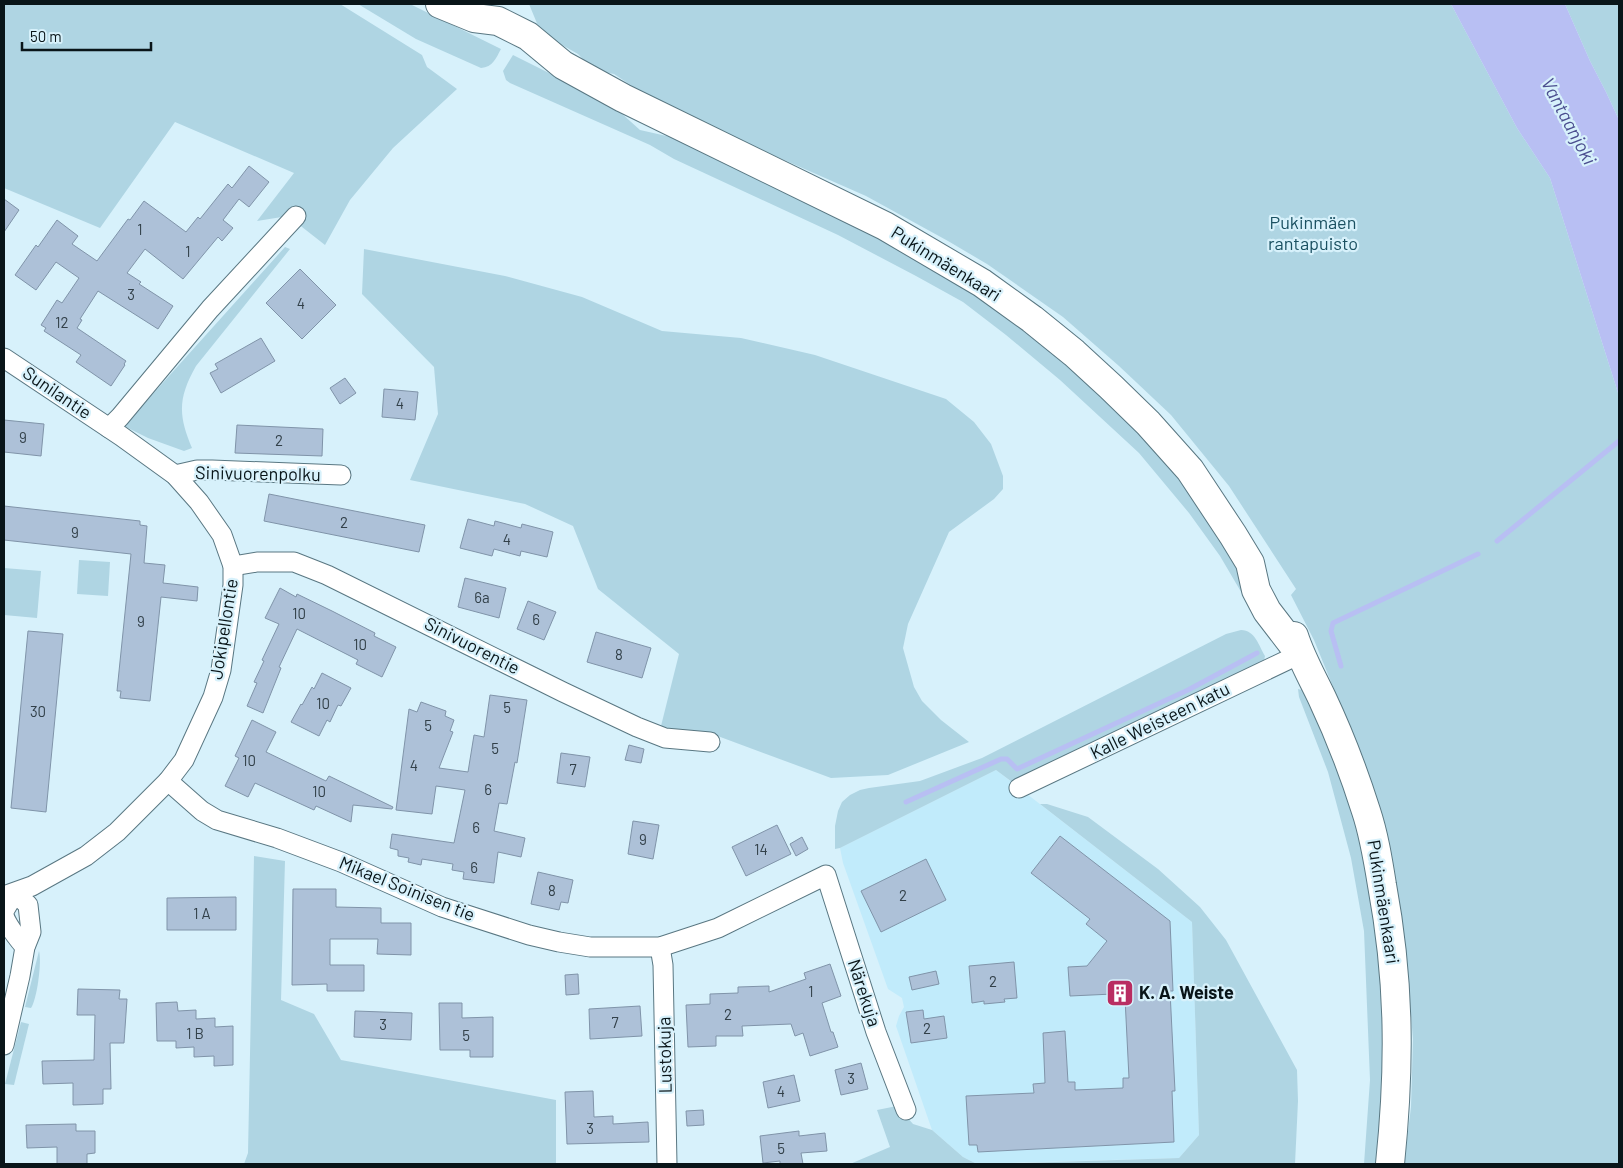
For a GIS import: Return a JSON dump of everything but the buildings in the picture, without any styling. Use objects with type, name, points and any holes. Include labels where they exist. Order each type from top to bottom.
[{"type":"main road","name":"Pukinmäenkaari","points":[[440,4],[474,18],[498,21],[517,30],[528,36],[563,65],[681,127],[885,226],[982,283],[1032,319],[1074,353],[1142,417],[1190,470],[1250,563],[1271,580],[1283,602],[1300,654],[1333,724],[1366,812],[1385,901],[1397,992],[1398,1052],[1396,1106],[1390,1164]]},
{"type":"street","points":[[109,428],[210,309],[296,216]]},
{"type":"street","name":"Sunilantie","points":[[4,358],[109,428]]},
{"type":"street","name":"Jokipellontie","points":[[4,1045],[25,947],[15,936],[5,918],[4,912],[9,895],[65,869],[101,846],[135,816],[168,781],[184,760],[213,696],[221,670],[234,585],[233,566],[222,534],[199,502],[175,476],[109,428]]},
{"type":"street","name":"Sinivuorenpolku","points":[[175,476],[204,470],[341,475]]},
{"type":"street","name":"Sinivuorentie","points":[[233,566],[257,562],[294,562],[327,575],[637,727],[666,738],[710,742]]},
{"type":"street","name":"Kalle Weisteen katu","points":[[1019,788],[1300,654]]},
{"type":"street","name":"Mikael Soinisen tie","points":[[168,781],[202,811],[217,820],[277,838],[341,862],[451,910],[529,935],[590,947],[660,947],[718,928],[826,875]]},
{"type":"street","name":"Närekuja","points":[[826,875],[876,1032],[906,1110]]},
{"type":"street","name":"Lustokuja","points":[[660,947],[663,965],[667,1164]]},
{"type":"shaded area","points":[[996,770],[1192,922],[1199,1135],[1179,1158],[977,1164],[963,1157],[932,1130],[896,1026],[904,1007],[902,998],[888,989],[843,863],[840,848]]},
{"type":"green space","points":[[4,4],[340,4],[422,55],[427,67],[457,89],[393,148],[350,200],[325,245],[288,216],[257,221],[294,173],[175,122],[100,228],[4,188]]},
{"type":"green space","points":[[358,4],[410,4],[501,49],[491,64],[481,68],[416,39]]},
{"type":"green space","name":"Pukinmäen rantapuisto","points":[[529,4],[1451,4],[1517,128],[1550,178],[1619,396],[1619,1164],[1404,1164],[1411,1107],[1413,1039],[1407,968],[1395,877],[1364,763],[1314,640],[1291,595],[1296,589],[1229,486],[1171,415],[1063,317],[987,264],[866,196],[759,149],[641,92],[614,74],[593,70],[578,54],[541,33]]},
{"type":"green space","points":[[1565,4],[1619,4],[1619,120],[1590,61]]},
{"type":"green space","points":[[513,55],[611,104],[640,130],[671,137],[811,201],[953,279],[1059,355],[1146,439],[1197,498],[1254,595],[1247,602],[1220,556],[1189,513],[1139,453],[1060,380],[963,302],[838,235],[674,159],[650,145],[510,83],[506,80],[503,71]]},
{"type":"green space","points":[[285,247],[290,249],[196,366],[190,377],[183,397],[182,416],[192,448],[184,451],[148,438],[124,426]]},
{"type":"green space","points":[[364,249],[505,276],[582,297],[662,331],[741,338],[815,355],[946,399],[974,422],[991,444],[1003,476],[1003,489],[994,499],[949,532],[908,624],[903,648],[914,687],[922,701],[941,720],[969,742],[888,775],[831,778],[715,735],[686,733],[661,726],[679,654],[598,589],[573,526],[525,504],[410,480],[438,414],[434,367],[362,294]]},
{"type":"green space","points":[[79,560],[110,562],[108,596],[77,594]]},
{"type":"green space","points":[[4,568],[41,571],[37,618],[4,615]]},
{"type":"green space","points":[[1241,630],[1253,636],[1265,656],[1264,661],[1253,669],[1012,782],[996,770],[835,849],[835,826],[838,811],[842,802],[850,795],[869,788],[920,781],[982,758],[1226,634]]},
{"type":"green space","points":[[1298,689],[1302,690],[1347,786],[1362,839],[1380,934],[1385,1080],[1378,1164],[1364,1164],[1370,1080],[1364,931],[1351,858],[1328,772],[1299,697]]},
{"type":"green space","points":[[1040,804],[1047,804],[1088,817],[1158,869],[1200,907],[1226,940],[1297,1070],[1298,1101],[1295,1164],[994,1164],[1179,1158],[1199,1135],[1192,922]]},
{"type":"green space","points":[[254,856],[285,861],[281,1000],[314,1014],[341,1060],[556,1100],[556,1164],[244,1164],[248,1153]]},
{"type":"green space","points":[[39,951],[39,971],[35,997],[31,1008],[25,1007]]},
{"type":"green space","points":[[21,1022],[29,1024],[14,1085],[5,1084]]},
{"type":"green space","points":[[897,1106],[913,1124],[932,1130],[963,1157],[977,1164],[850,1164],[890,1147],[877,1110]]},
{"type":"water","name":"Vantaanjoki","points":[[1451,4],[1565,4],[1619,120],[1619,396],[1550,178],[1517,128]]},
{"type":"waterway","points":[[1497,541],[1619,441]]},
{"type":"waterway","points":[[1341,666],[1331,631],[1333,623],[1478,554]]},
{"type":"waterway","points":[[906,802],[1001,759],[1007,759],[1017,769],[1188,690],[1257,653]]},
{"type":"place","name":"K. A. Weiste","points":[[1120,993]]}]
